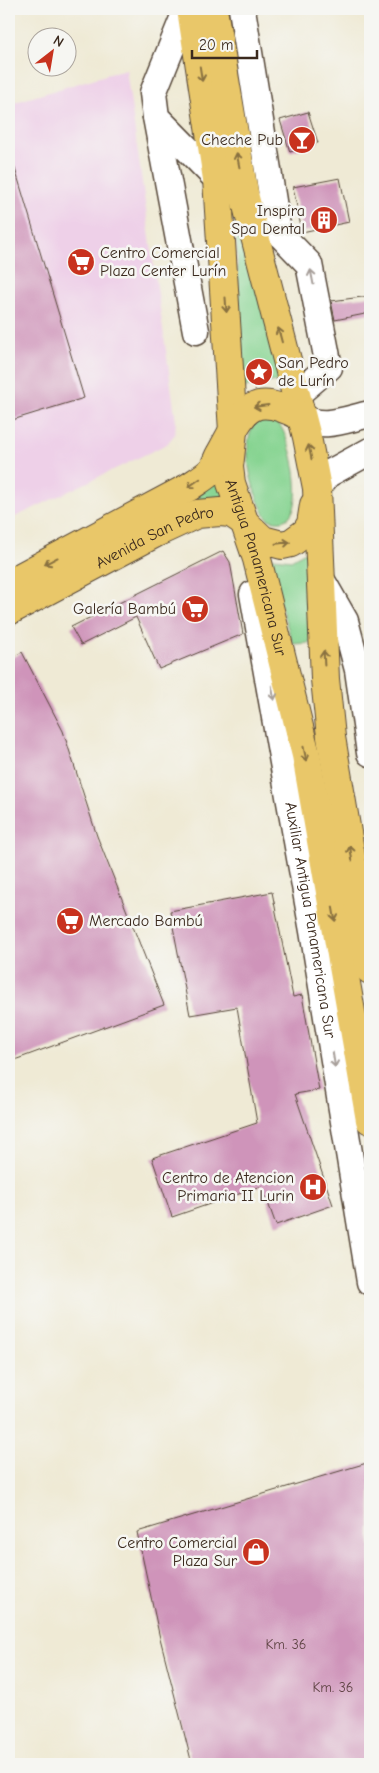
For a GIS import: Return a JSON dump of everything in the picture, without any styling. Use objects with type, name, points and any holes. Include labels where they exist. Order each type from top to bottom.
[{"type":"main road","name":"Antigua Panamericana Sur","points":[[189,9],[217,179],[233,431],[229,466],[231,483],[257,559],[306,755],[370,1120]]},
{"type":"main road","points":[[213,9],[245,198],[309,447],[316,488],[325,679],[331,737],[369,955]]},
{"type":"main road","name":"Avenida San Pedro","points":[[9,583],[189,487],[211,471],[246,410],[260,404],[298,406]]},
{"type":"main road","name":"Avenida San Pedro","points":[[9,611],[156,533],[197,514],[231,513],[243,521],[263,540],[272,544],[291,543],[299,538],[311,524],[316,488]]},
{"type":"street","points":[[189,9],[153,93],[196,331]]},
{"type":"street","points":[[242,9],[278,232]]},
{"type":"street","points":[[156,117],[217,179]]},
{"type":"street","points":[[245,198],[309,264],[329,367],[298,406]]},
{"type":"street","name":"Avenida San Pedro","points":[[298,406],[309,422],[322,425],[370,414]]},
{"type":"street","points":[[316,488],[328,474],[370,451]]},
{"type":"street","name":"Auxiliar Antigua Panamericana Sur","points":[[257,559],[252,584],[308,902],[370,1282]]},
{"type":"street","points":[[321,578],[345,620],[358,670],[370,753]]},
{"type":"shaded area","name":"Centro Comercial Plaza Center Lurín","points":[[126,69],[176,421],[175,434],[167,444],[9,520],[9,104]]},
{"type":"green space","points":[[235,208],[284,381],[254,383],[243,389]]},
{"type":"green space","points":[[260,417],[272,418],[278,423],[290,448],[294,466],[296,501],[291,514],[282,521],[268,519],[262,509],[252,482],[249,467],[249,438],[253,426]]},
{"type":"green space","points":[[219,471],[230,507],[164,522]]},
{"type":"green space","points":[[307,551],[310,643],[293,644],[265,557],[291,560]]},
{"type":"building","points":[[308,112],[318,143],[290,152],[280,120]]},
{"type":"building","points":[[9,162],[13,162],[84,398],[9,421]]},
{"type":"building","points":[[340,178],[349,222],[302,232],[293,187]]},
{"type":"building","points":[[370,296],[370,313],[335,320],[331,301]]},
{"type":"building","name":"Galería Bambú","points":[[223,551],[230,562],[243,634],[159,669],[136,617],[81,645],[71,627]]},
{"type":"building","name":"Mercado Bambú","points":[[22,652],[63,731],[97,836],[164,1005],[9,1062],[9,659]]},
{"type":"building","points":[[272,892],[293,997],[302,995],[319,1090],[295,1094],[333,1205],[276,1225],[262,1186],[172,1217],[152,1158],[257,1123],[237,1007],[190,1015],[170,911]]},
{"type":"building","points":[[370,1462],[370,1764],[192,1764],[159,1634],[137,1532]]},
{"type":"place","name":"Cheche Pub","points":[[302,140]]},
{"type":"place","name":"Inspira Spa Dental","points":[[324,220]]},
{"type":"place","name":"Centro Comercial Plaza Center Lurín","points":[[81,262]]},
{"type":"place","name":"San Pedro de Lurín","points":[[259,372]]},
{"type":"place","name":"Galería Bambú","points":[[195,609]]},
{"type":"place","name":"Mercado Bambú","points":[[70,921]]},
{"type":"place","name":"Centro de Atencion Primaria II Lurin","points":[[313,1187]]},
{"type":"place","name":"Centro Comercial Plaza Sur","points":[[256,1552]]}]
